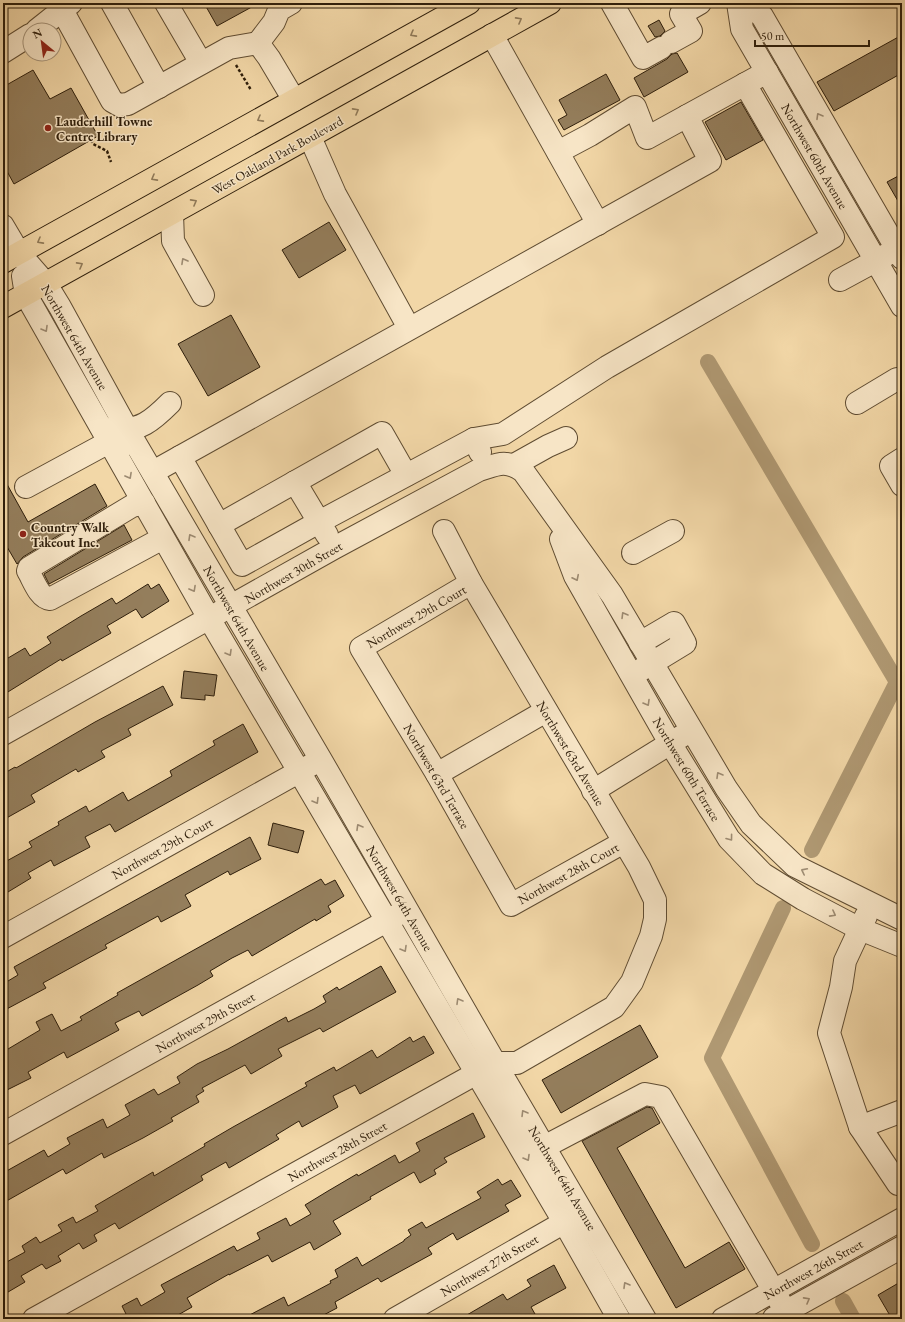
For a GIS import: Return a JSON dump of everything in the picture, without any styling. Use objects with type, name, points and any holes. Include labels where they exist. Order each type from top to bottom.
[{"type":"main road","points":[[11,258],[469,3]]},
{"type":"main road","name":"West Oakland Park Boulevard","points":[[3,307],[550,3]]},
{"type":"street","points":[[112,3],[159,87]]},
{"type":"street","points":[[166,3],[201,63]]},
{"type":"street","points":[[47,22],[66,6],[112,101],[119,105],[128,104],[228,48],[258,44],[274,22],[279,10],[291,3]]},
{"type":"street","points":[[274,22],[301,9],[305,3]]},
{"type":"street","points":[[612,3],[643,58],[691,31],[682,14],[700,3]]},
{"type":"street","name":"Northwest 60th Avenue","points":[[738,3],[742,29],[902,306]]},
{"type":"street","name":"Northwest 60th Avenue","points":[[745,3],[762,16],[899,254]]},
{"type":"street","points":[[492,35],[598,224]]},
{"type":"street","points":[[3,52],[22,41]]},
{"type":"street","points":[[258,44],[269,58],[294,100]]},
{"type":"street","points":[[558,152],[590,135],[635,107],[647,138],[767,72]]},
{"type":"street","points":[[180,457],[242,566],[319,522],[474,439],[503,434],[607,367],[833,236],[745,84]]},
{"type":"street","points":[[26,487],[109,442],[123,444],[148,464],[180,457],[598,224],[710,161],[687,116]]},
{"type":"street","points":[[310,137],[335,194],[409,328]]},
{"type":"street","points":[[811,149],[832,137]]},
{"type":"street","points":[[833,186],[853,174]]},
{"type":"street","points":[[854,223],[874,211]]},
{"type":"street","points":[[172,214],[173,241],[203,295]]},
{"type":"street","points":[[3,226],[11,258]]},
{"type":"street","points":[[840,280],[876,260],[899,254]]},
{"type":"street","name":"Northwest 64th Avenue","points":[[11,258],[46,284],[122,421],[321,760],[407,910],[564,1222],[619,1319]]},
{"type":"street","name":"Northwest 64th Avenue","points":[[11,258],[26,295],[163,538],[387,921],[486,1068],[544,1147],[645,1319]]},
{"type":"street","points":[[857,403],[897,380]]},
{"type":"street","points":[[96,418],[110,426],[122,421],[136,428],[153,420],[169,400]]},
{"type":"street","points":[[219,525],[382,433],[406,475]]},
{"type":"street","name":"Northwest 30th Street","points":[[3,734],[210,620],[334,548],[479,470],[502,465],[566,438]]},
{"type":"street","name":"Northwest 60th Terrace","points":[[474,439],[502,465],[523,472],[612,595],[726,788],[750,824],[795,866],[871,905],[902,919]]},
{"type":"street","points":[[902,460],[891,466],[902,485]]},
{"type":"street","points":[[295,482],[334,548]]},
{"type":"street","points":[[144,503],[132,506],[29,568],[28,571],[41,595],[50,599],[163,538]]},
{"type":"street","name":"Northwest 60th Terrace","points":[[553,515],[575,576],[670,743],[729,838],[763,874],[803,899],[860,929],[902,946]]},
{"type":"street","name":"Northwest 63rd Avenue","points":[[444,531],[546,712],[639,867],[654,900],[655,919],[651,936],[632,982]]},
{"type":"street","points":[[633,553],[673,531]]},
{"type":"street","name":"Northwest 29th Court","points":[[361,648],[472,583]]},
{"type":"street","points":[[631,675],[653,664],[685,643],[674,623],[640,643]]},
{"type":"street","name":"Northwest 63rd Terrace","points":[[361,648],[437,774],[511,905]]},
{"type":"street","points":[[437,774],[546,712]]},
{"type":"street","points":[[593,791],[692,730]]},
{"type":"street","name":"Northwest 29th Court","points":[[3,936],[321,760]]},
{"type":"street","name":"Northwest 28th Court","points":[[511,905],[624,842]]},
{"type":"street","points":[[871,905],[845,961],[841,987],[828,1033],[860,1127],[898,1184]]},
{"type":"street","name":"Northwest 29th Street","points":[[3,1134],[407,910]]},
{"type":"street","name":"Northwest 28th Street","points":[[34,1319],[69,1311],[486,1068],[517,1063],[614,1007],[632,982]]},
{"type":"street","points":[[544,1147],[645,1094],[661,1098],[774,1291],[779,1315]]},
{"type":"street","points":[[860,1127],[902,1111]]},
{"type":"street","name":"Northwest 27th Street","points":[[395,1319],[583,1212]]},
{"type":"street","name":"Northwest 26th Street","points":[[723,1319],[774,1291],[899,1228]]},
{"type":"street","name":"Northwest 26th Street","points":[[779,1315],[902,1247]]},
{"type":"path","points":[[235,63],[251,90]]},
{"type":"path","points":[[91,140],[93,144],[107,151],[110,162]]},
{"type":"building","points":[[204,3],[259,3],[217,26]]},
{"type":"building","points":[[659,20],[665,31],[660,36],[655,37],[648,26]]},
{"type":"building","points":[[902,35],[902,73],[834,111],[817,82]]},
{"type":"building","points":[[677,53],[688,72],[644,97],[634,78],[667,59],[672,54]]},
{"type":"building","name":"Lauderhill Towne Centre Library","points":[[33,70],[50,99],[71,88],[98,136],[14,184],[3,164],[3,87]]},
{"type":"building","points":[[606,74],[620,100],[564,130],[558,120],[567,115],[559,100]]},
{"type":"building","points":[[741,102],[763,140],[726,160],[705,122]]},
{"type":"building","points":[[902,174],[902,208],[887,182]]},
{"type":"building","points":[[329,222],[346,250],[299,278],[282,250]]},
{"type":"building","points":[[231,315],[260,367],[208,396],[178,344]]},
{"type":"building","points":[[3,477],[28,522],[95,484],[107,506],[23,557],[17,564],[3,540]]},
{"type":"building","points":[[124,525],[132,540],[49,584],[44,574]]},
{"type":"building","points":[[148,584],[151,589],[159,584],[169,601],[142,618],[136,609],[107,626],[111,633],[62,661],[61,659],[3,695],[3,661],[25,648],[30,656],[51,643],[47,637],[81,616],[112,598],[116,604]]},
{"type":"building","points":[[184,671],[217,675],[214,696],[205,695],[205,700],[181,698]]},
{"type":"building","points":[[163,686],[173,705],[128,729],[131,735],[101,751],[105,757],[78,772],[76,769],[31,795],[35,802],[3,820],[3,774],[95,722]]},
{"type":"building","points":[[243,724],[258,752],[115,832],[110,824],[85,837],[90,847],[54,866],[51,860],[28,873],[31,878],[3,895],[3,863],[32,847],[29,842],[59,825],[58,822],[86,806],[89,812],[123,792],[128,801],[172,776],[170,771],[215,745],[213,741]]},
{"type":"building","points":[[273,823],[304,831],[298,853],[268,845]]},
{"type":"building","points":[[250,837],[261,859],[230,875],[228,871],[185,895],[191,906],[161,922],[158,916],[105,945],[107,948],[43,983],[46,988],[3,1011],[3,984],[18,975],[14,967]]},
{"type":"building","points":[[321,879],[325,885],[335,880],[344,896],[328,906],[331,912],[316,921],[315,919],[252,956],[248,950],[232,958],[210,971],[213,976],[198,985],[142,1016],[139,1011],[115,1023],[119,1030],[67,1058],[64,1052],[28,1072],[31,1078],[3,1092],[3,1052],[40,1030],[36,1022],[52,1014],[61,1031],[82,1020],[80,1017],[118,995],[117,993]]},
{"type":"building","points":[[381,966],[396,992],[323,1032],[320,1028],[278,1049],[282,1056],[251,1074],[245,1065],[202,1088],[204,1091],[196,1096],[199,1102],[171,1118],[173,1121],[143,1138],[104,1158],[102,1153],[66,1174],[63,1169],[3,1203],[3,1173],[44,1150],[48,1157],[70,1144],[67,1138],[103,1119],[107,1128],[130,1115],[125,1105],[154,1089],[158,1095],[180,1083],[177,1077],[197,1064],[228,1049],[286,1017],[288,1022],[314,1009],[326,1002],[323,996],[337,987],[339,990]]},
{"type":"building","points":[[640,1025],[658,1057],[561,1113],[542,1080]]},
{"type":"building","points":[[424,1036],[434,1053],[360,1094],[355,1085],[333,1096],[338,1107],[302,1127],[299,1121],[276,1135],[279,1139],[229,1168],[226,1162],[201,1176],[203,1180],[119,1229],[115,1223],[94,1235],[97,1241],[83,1249],[79,1243],[58,1256],[61,1261],[46,1269],[42,1264],[21,1276],[25,1282],[3,1295],[3,1264],[25,1252],[22,1246],[36,1237],[40,1243],[62,1231],[58,1225],[73,1217],[76,1223],[98,1211],[95,1206],[153,1172],[154,1176],[205,1146],[204,1144],[307,1086],[305,1083],[334,1067],[336,1071],[372,1050],[377,1058],[410,1037],[413,1042]]},
{"type":"building","points":[[647,1107],[652,1108],[660,1123],[617,1148],[685,1268],[729,1242],[745,1269],[676,1308],[582,1141]]},
{"type":"building","points":[[473,1113],[485,1137],[444,1158],[447,1162],[434,1170],[436,1174],[420,1183],[414,1172],[370,1197],[371,1199],[333,1221],[341,1234],[314,1250],[310,1242],[272,1262],[268,1255],[229,1274],[187,1298],[192,1307],[171,1319],[118,1319],[126,1314],[122,1306],[137,1298],[141,1306],[165,1292],[161,1285],[234,1246],[237,1251],[260,1239],[257,1233],[286,1218],[290,1226],[311,1214],[305,1205],[357,1174],[358,1176],[395,1155],[399,1163],[420,1151],[416,1143]]},
{"type":"building","points":[[498,1179],[502,1185],[511,1180],[521,1196],[505,1205],[509,1211],[457,1240],[453,1233],[428,1248],[432,1254],[381,1282],[378,1278],[335,1302],[337,1308],[316,1319],[242,1319],[284,1297],[288,1306],[331,1283],[330,1281],[338,1277],[335,1270],[357,1257],[362,1266],[404,1241],[411,1235],[408,1230],[422,1222],[426,1228],[481,1198],[477,1192]]},
{"type":"building","points":[[554,1265],[566,1288],[531,1307],[535,1314],[527,1319],[460,1319],[503,1294],[507,1300],[531,1286],[527,1280]]},
{"type":"building","points":[[902,1281],[902,1319],[892,1319],[878,1295]]},
{"type":"waterway","points":[[708,362],[897,682],[812,850]]},
{"type":"waterway","points":[[783,908],[712,1058],[812,1244]]},
{"type":"waterway","points":[[843,1301],[853,1319]]},
{"type":"place","name":"Lauderhill Towne Centre Library","points":[[48,128]]},
{"type":"place","name":"Country Walk Takeout Inc.","points":[[23,534]]}]
